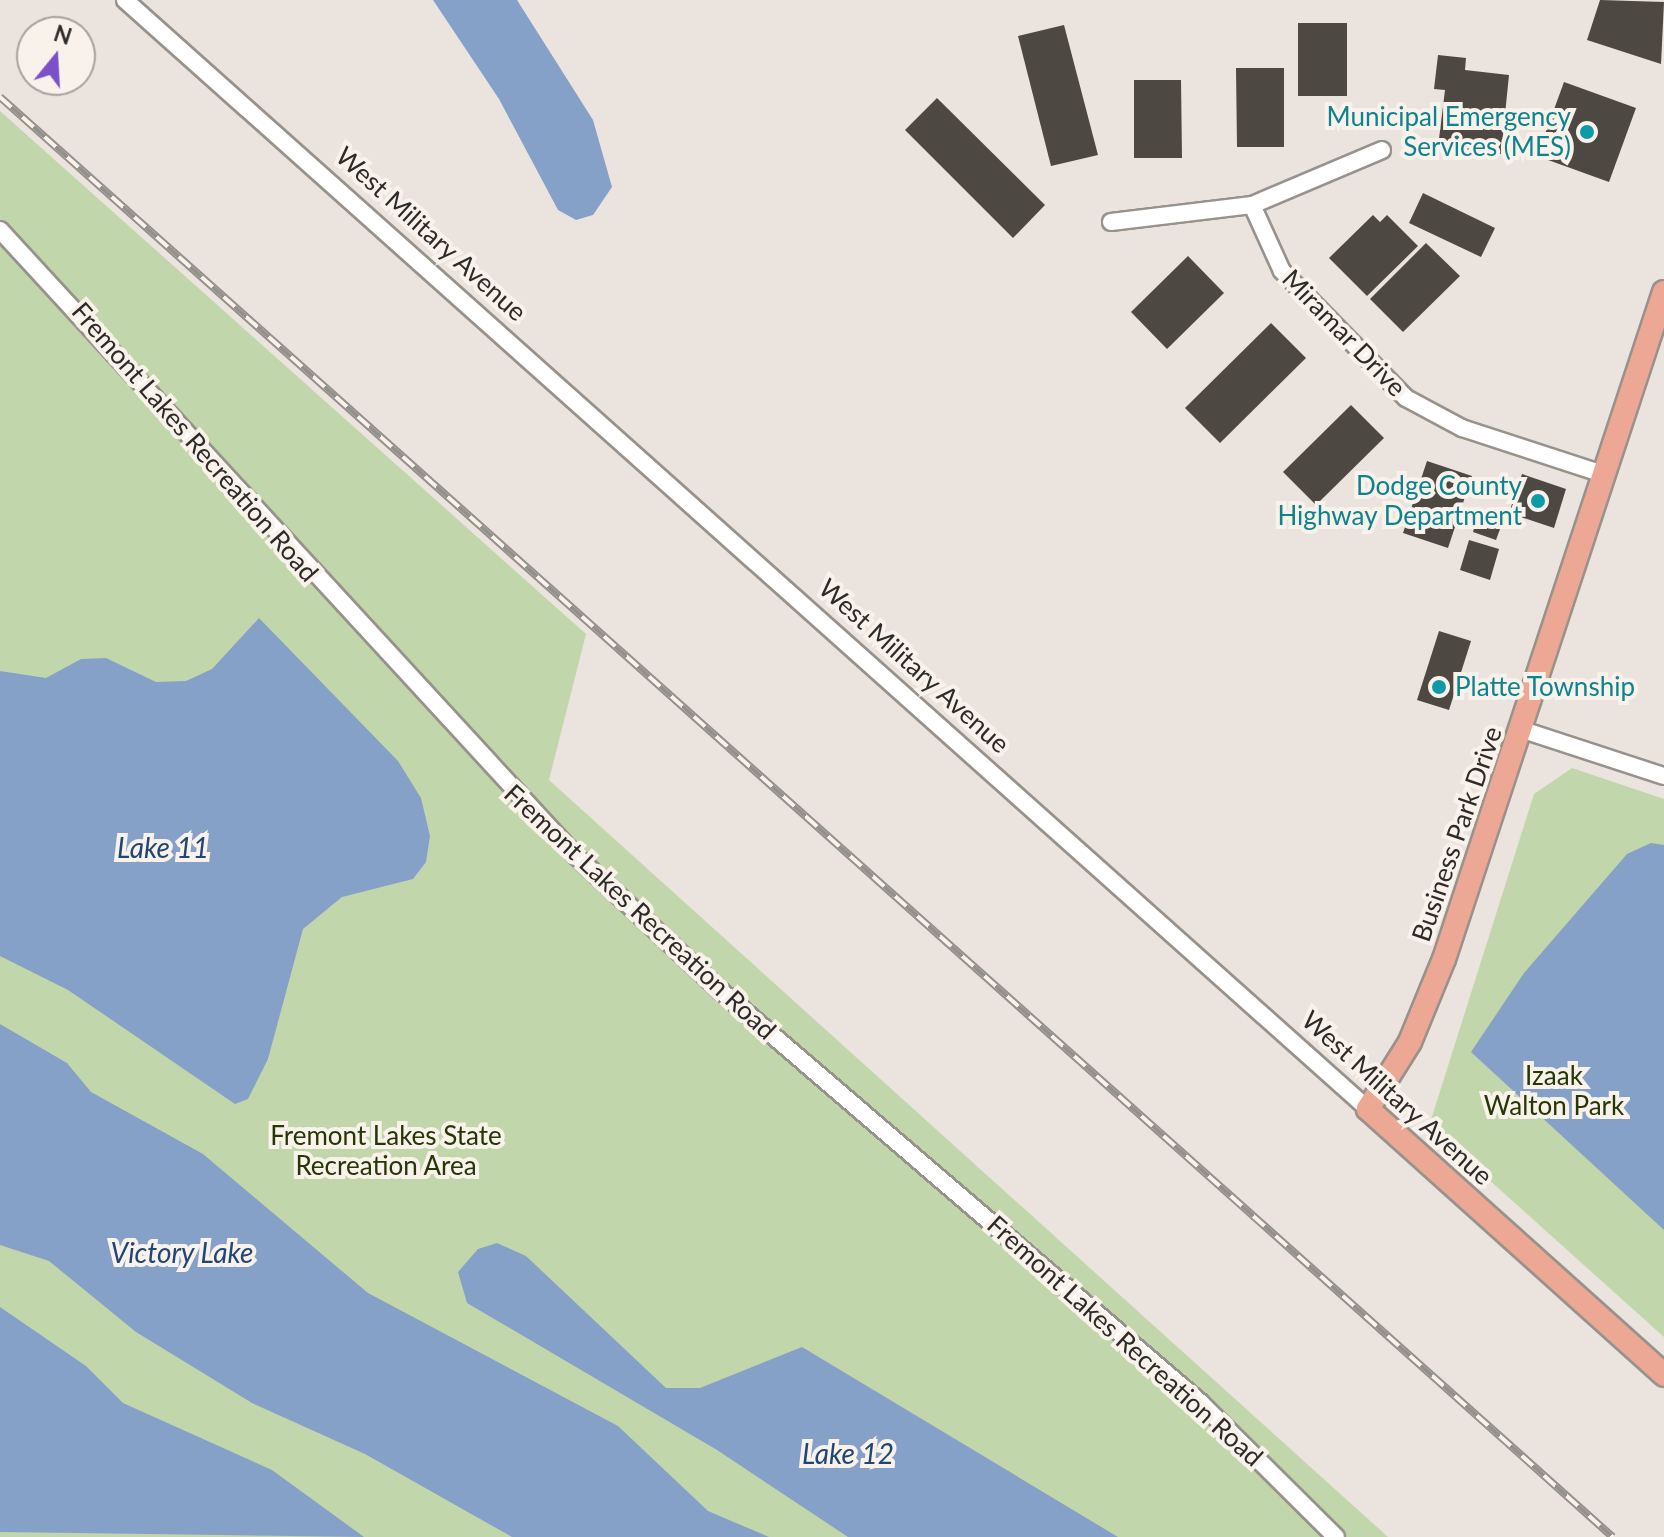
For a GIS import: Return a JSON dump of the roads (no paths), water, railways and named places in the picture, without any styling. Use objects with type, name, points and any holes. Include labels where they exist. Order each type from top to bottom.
[{"type":"main road","name":"Business Park Drive","points":[[1368,1109],[1430,996],[1523,730],[1664,292]]},
{"type":"main road","name":"West Military Avenue","points":[[1368,1109],[1664,1375]]},
{"type":"street","name":"West Military Avenue","points":[[125,0],[1368,1109]]},
{"type":"street","points":[[1111,222],[1252,205],[1382,150]]},
{"type":"street","name":"Miramar Drive","points":[[1252,205],[1282,271],[1406,398],[1462,428],[1606,475]]},
{"type":"street","name":"Fremont Lakes Recreation Road","points":[[0,230],[85,315],[436,712],[601,881],[1201,1403],[1336,1537]]},
{"type":"street","points":[[1523,730],[1664,776]]},
{"type":"water","points":[[433,0],[517,0],[593,120],[612,187],[593,215],[576,220],[558,210],[499,99]]},
{"type":"water","name":"Lake 11","points":[[259,618],[398,761],[421,798],[430,836],[426,862],[413,879],[342,897],[303,929],[268,1059],[248,1099],[235,1104],[68,990],[0,956],[0,671],[46,678],[81,659],[106,658],[156,682],[186,681],[212,669]]},
{"type":"water","points":[[1651,843],[1664,845],[1664,1230],[1471,1052],[1524,973],[1627,854]]},
{"type":"water","name":"Victory Lake","points":[[0,1024],[67,1063],[91,1092],[203,1154],[368,1293],[618,1426],[708,1511],[769,1537],[512,1537],[365,1454],[252,1403],[136,1332],[49,1261],[0,1245]]},
{"type":"water","name":"Lake 12","points":[[497,1243],[526,1256],[666,1388],[700,1388],[802,1347],[1118,1537],[848,1537],[717,1450],[467,1303],[458,1272],[478,1249]]},
{"type":"water","points":[[0,1307],[86,1366],[123,1403],[272,1470],[364,1537],[0,1532]]},
{"type":"railway","points":[[0,97],[1613,1537]]},
{"type":"place","name":"Municipal Emergency Services (MES)","points":[[1587,132]]},
{"type":"place","name":"Dodge County Highway Department","points":[[1538,501]]},
{"type":"place","name":"Platte Township","points":[[1439,687]]},
{"type":"park label","name":"Izaak Walton Park","points":[[1554,1091]]},
{"type":"park label","name":"Fremont Lakes State Recreation Area","points":[[386,1151]]}]
